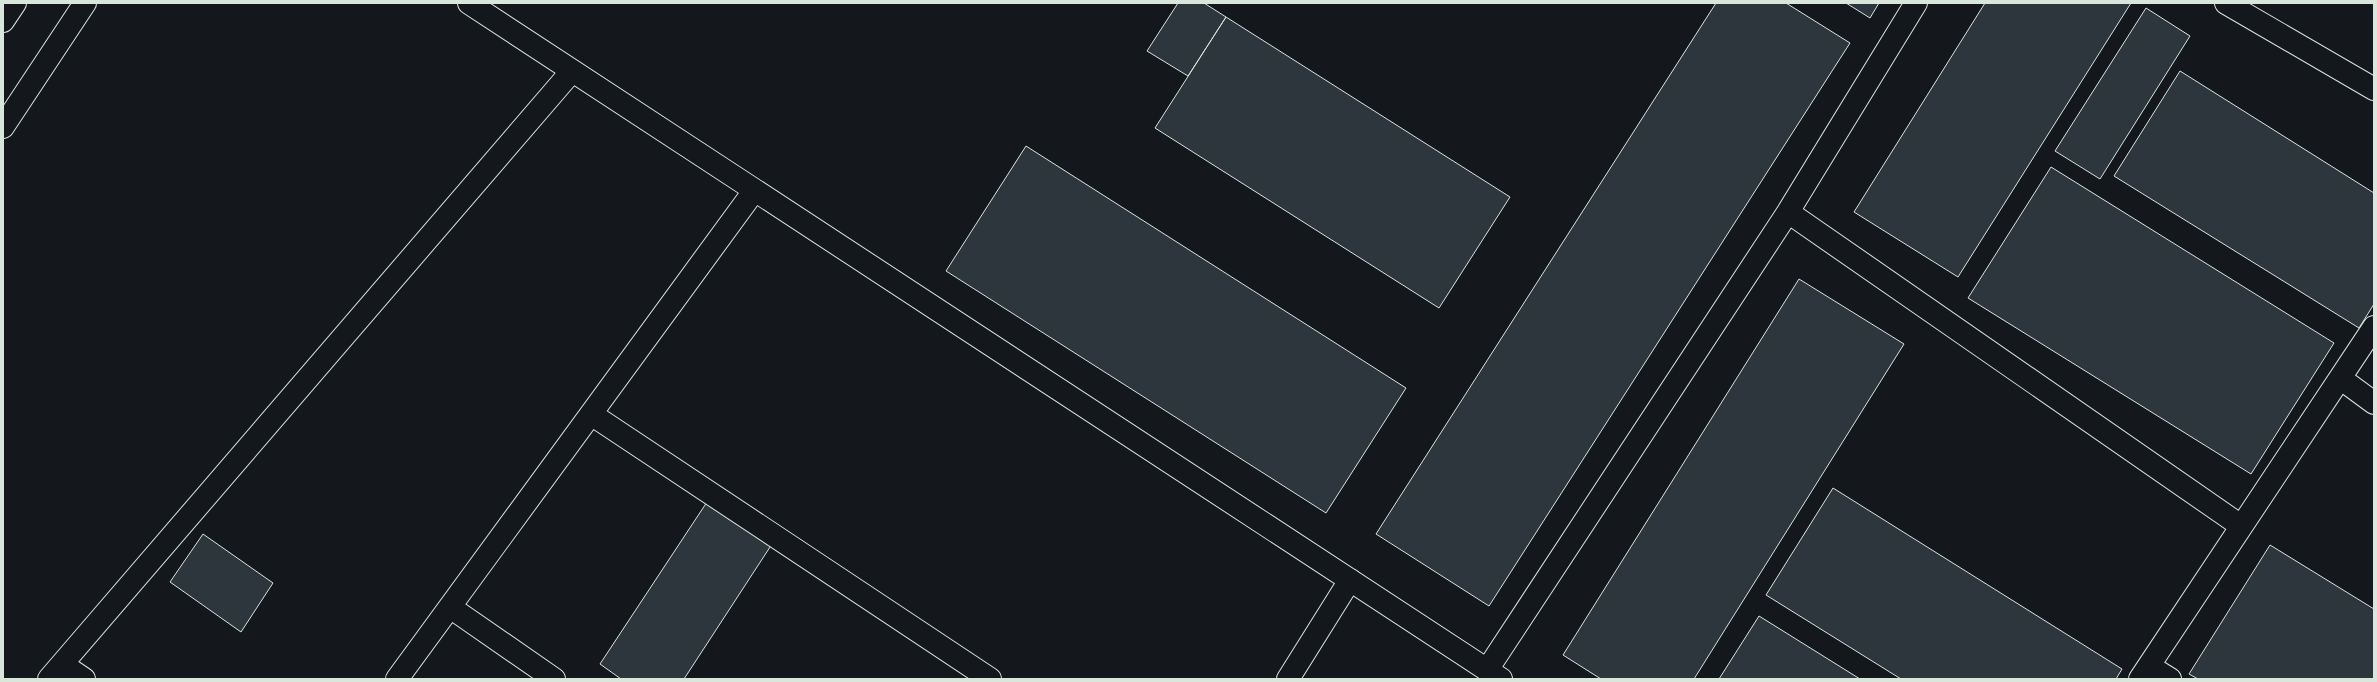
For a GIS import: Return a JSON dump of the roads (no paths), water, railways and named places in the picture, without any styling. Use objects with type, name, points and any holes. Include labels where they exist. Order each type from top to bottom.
[{"type":"street","points":[[3,21],[15,3]]},
{"type":"street","points":[[3,127],[85,3]]},
{"type":"street","points":[[469,3],[1494,674],[1788,212],[1916,3]]},
{"type":"street","points":[[2226,3],[2374,89]]},
{"type":"street","points":[[84,679],[56,671],[572,71]]},
{"type":"street","points":[[398,679],[754,191]]},
{"type":"street","points":[[1788,212],[2241,526]]},
{"type":"street","points":[[2170,679],[2145,672],[2374,327]]},
{"type":"street","points":[[2340,378],[2374,403]]},
{"type":"street","points":[[591,414],[990,679]]},
{"type":"street","points":[[1288,679],[1350,580]]},
{"type":"street","points":[[450,607],[554,679]]}]
